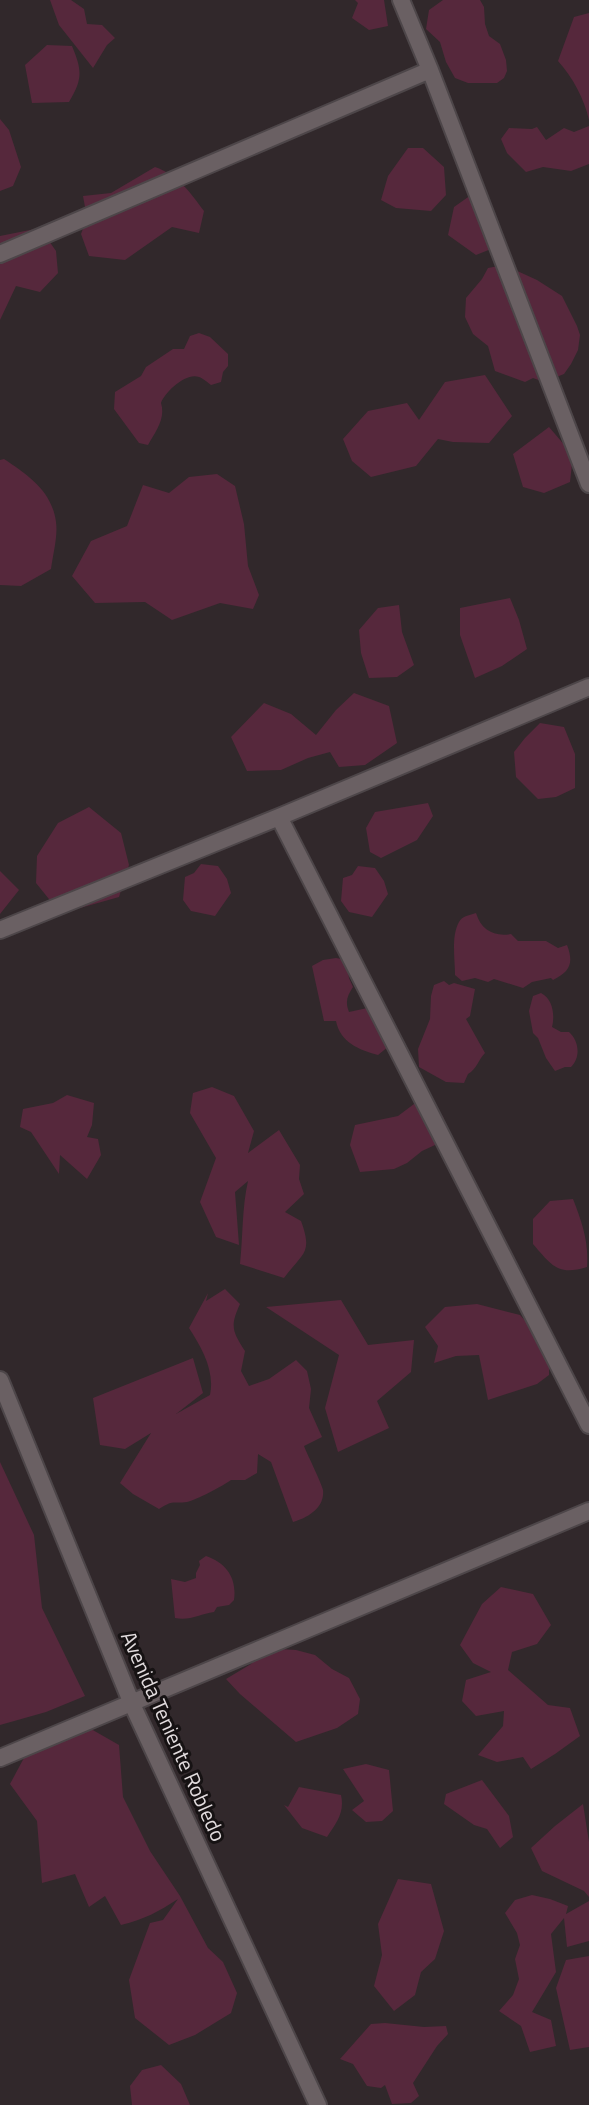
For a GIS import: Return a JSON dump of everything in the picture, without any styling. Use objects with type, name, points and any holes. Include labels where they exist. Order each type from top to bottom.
[{"type":"street","points":[[401,0],[589,484]]},
{"type":"street","points":[[0,254],[430,70]]},
{"type":"street","points":[[0,930],[279,817],[589,687]]},
{"type":"street","points":[[279,817],[589,1425]]},
{"type":"street","name":"Avenida Teniente Robledo","points":[[0,1380],[132,1704],[318,2105]]},
{"type":"street","points":[[0,1758],[589,1511]]},
{"type":"shaded area","points":[[50,0],[71,0],[84,9],[87,24],[102,25],[115,38],[107,45],[93,68],[59,25]]},
{"type":"shaded area","points":[[355,0],[384,0],[388,26],[369,30],[352,18],[358,3]]},
{"type":"shaded area","points":[[443,0],[480,0],[484,7],[485,24],[489,36],[500,44],[506,60],[507,71],[504,78],[497,83],[468,83],[455,78],[446,62],[440,42],[426,29],[429,10]]},
{"type":"shaded area","points":[[589,13],[589,120],[577,89],[558,61],[574,17]]},
{"type":"shaded area","points":[[47,45],[72,46],[80,74],[77,87],[69,102],[32,103],[25,65]]},
{"type":"shaded area","points":[[0,119],[9,130],[21,167],[13,186],[0,191]]},
{"type":"shaded area","points":[[589,126],[589,164],[571,171],[543,167],[526,172],[507,153],[501,139],[509,128],[532,129],[537,127],[546,140],[564,128],[574,132]]},
{"type":"shaded area","points":[[408,148],[423,148],[444,167],[446,195],[431,211],[396,208],[381,200],[388,176]]},
{"type":"shaded area","points":[[155,167],[177,179],[204,211],[199,233],[172,227],[125,260],[89,256],[81,234],[87,218],[83,196],[111,193]]},
{"type":"shaded area","points":[[471,195],[491,249],[476,255],[448,235],[454,207]]},
{"type":"shaded area","points":[[40,228],[56,251],[58,273],[40,292],[16,286],[0,320],[0,236]]},
{"type":"shaded area","points":[[504,265],[537,280],[562,296],[580,335],[578,350],[564,374],[544,382],[533,378],[525,382],[495,371],[488,346],[473,334],[465,317],[466,298],[488,268]]},
{"type":"shaded area","points":[[199,333],[210,337],[228,354],[228,366],[223,372],[221,382],[211,385],[194,376],[182,380],[161,403],[161,420],[148,445],[139,443],[114,409],[115,392],[141,376],[146,367],[173,349],[184,349],[190,336]]},
{"type":"shaded area","points":[[485,375],[512,416],[489,443],[453,442],[438,439],[416,466],[371,477],[352,461],[343,439],[368,411],[407,403],[419,420],[445,382]]},
{"type":"shaded area","points":[[549,427],[573,455],[570,482],[544,493],[523,487],[513,454]]},
{"type":"shaded area","points":[[4,459],[38,485],[50,501],[56,522],[51,569],[21,586],[0,585],[0,460]]},
{"type":"shaded area","points":[[217,474],[235,486],[244,524],[248,566],[259,595],[253,609],[220,603],[172,620],[145,602],[95,603],[72,576],[91,541],[127,526],[143,485],[169,493],[189,477]]},
{"type":"shaded area","points":[[510,598],[527,649],[502,666],[475,678],[460,635],[460,608]]},
{"type":"shaded area","points":[[399,605],[402,632],[414,665],[397,677],[369,678],[361,653],[359,630],[378,608]]},
{"type":"shaded area","points":[[354,693],[389,706],[397,743],[365,765],[339,767],[330,752],[308,758],[281,770],[247,771],[231,737],[264,703],[291,714],[316,735],[336,710]]},
{"type":"shaded area","points":[[540,723],[564,727],[575,754],[575,788],[556,797],[538,799],[516,777],[514,752]]},
{"type":"shaded area","points":[[428,803],[433,816],[417,840],[381,858],[370,852],[366,828],[375,812]]},
{"type":"shaded area","points":[[89,807],[121,833],[129,865],[119,897],[80,908],[57,909],[36,883],[37,856],[58,823]]},
{"type":"shaded area","points":[[201,864],[218,866],[227,879],[231,893],[215,916],[191,911],[183,900],[185,877],[194,873]]},
{"type":"shaded area","points":[[358,866],[375,868],[384,881],[388,894],[372,917],[349,912],[341,901],[343,878],[352,875]]},
{"type":"shaded area","points":[[0,871],[19,890],[0,914]]},
{"type":"shaded area","points":[[476,913],[481,924],[494,933],[511,934],[518,941],[546,941],[558,948],[567,945],[570,962],[567,970],[553,980],[551,978],[532,982],[523,988],[494,979],[488,982],[475,978],[462,981],[455,975],[455,934],[460,920]]},
{"type":"shaded area","points":[[336,958],[347,960],[349,978],[353,987],[347,999],[349,1012],[381,1005],[392,1017],[395,1031],[394,1042],[378,1055],[364,1051],[346,1040],[336,1021],[324,1021],[312,966],[323,960]]},
{"type":"shaded area","points":[[444,981],[449,985],[454,983],[475,989],[470,1016],[466,1019],[485,1053],[468,1074],[464,1083],[446,1082],[419,1067],[418,1049],[430,1019],[434,985]]},
{"type":"shaded area","points":[[541,993],[548,999],[552,1008],[552,1027],[561,1032],[569,1032],[577,1044],[576,1059],[571,1067],[555,1071],[546,1058],[538,1038],[533,1033],[529,1011],[533,996]]},
{"type":"shaded area","points":[[212,1087],[234,1096],[254,1131],[248,1153],[279,1130],[300,1165],[299,1179],[304,1194],[285,1212],[301,1221],[306,1247],[284,1278],[240,1264],[248,1181],[235,1192],[239,1245],[216,1237],[200,1202],[216,1158],[190,1113],[193,1093]]},
{"type":"shaded area","points":[[67,1095],[94,1103],[92,1125],[87,1137],[98,1139],[101,1155],[87,1179],[60,1155],[59,1174],[31,1132],[20,1127],[23,1109],[53,1103]]},
{"type":"shaded area","points":[[422,1098],[430,1113],[443,1116],[448,1139],[422,1151],[407,1163],[394,1169],[360,1172],[350,1145],[355,1125],[398,1116]]},
{"type":"shaded area","points":[[573,1199],[584,1232],[587,1267],[569,1270],[556,1267],[533,1244],[533,1219],[550,1201]]},
{"type":"shaded area","points":[[225,1289],[240,1304],[234,1328],[245,1351],[241,1371],[249,1386],[269,1379],[296,1360],[307,1371],[311,1389],[309,1408],[322,1437],[304,1446],[322,1487],[323,1496],[314,1511],[293,1522],[271,1462],[258,1454],[257,1473],[245,1480],[231,1480],[197,1499],[171,1503],[159,1509],[133,1494],[120,1483],[151,1433],[125,1449],[100,1445],[93,1398],[193,1358],[203,1393],[176,1414],[210,1395],[209,1369],[203,1352],[189,1328],[208,1293],[206,1301]]},
{"type":"shaded area","points":[[341,1300],[368,1345],[414,1340],[411,1372],[377,1401],[389,1428],[338,1452],[325,1408],[339,1355],[266,1307]]},
{"type":"shaded area","points":[[477,1304],[520,1315],[549,1347],[549,1375],[537,1384],[488,1400],[479,1355],[456,1356],[434,1363],[438,1346],[425,1327],[445,1307]]},
{"type":"shaded area","points":[[0,1462],[34,1535],[42,1608],[85,1696],[46,1712],[0,1725]]},
{"type":"shaded area","points":[[206,1556],[220,1563],[229,1573],[234,1585],[234,1600],[229,1605],[217,1607],[214,1612],[190,1618],[175,1618],[171,1579],[185,1582],[196,1578],[199,1561]]},
{"type":"shaded area","points":[[501,1587],[533,1594],[551,1625],[537,1644],[512,1652],[508,1670],[548,1705],[570,1708],[580,1736],[531,1769],[523,1757],[497,1762],[478,1755],[503,1726],[504,1711],[476,1716],[462,1701],[466,1680],[491,1672],[473,1663],[460,1645],[482,1604]]},
{"type":"shaded area","points":[[263,1648],[296,1650],[315,1655],[332,1669],[349,1678],[360,1699],[358,1714],[337,1728],[296,1742],[226,1679],[251,1664]]},
{"type":"shaded area","points":[[91,1729],[119,1745],[123,1797],[150,1851],[180,1896],[208,1948],[223,1962],[237,1993],[231,2013],[195,2035],[169,2045],[135,2018],[129,1980],[150,1923],[163,1920],[178,1899],[151,1915],[121,1925],[105,1896],[89,1907],[75,1874],[42,1883],[37,1821],[10,1784],[25,1756]]},
{"type":"shaded area","points":[[366,1764],[389,1770],[393,1811],[382,1821],[366,1822],[352,1810],[364,1801],[343,1769]]},
{"type":"shaded area","points":[[482,1780],[509,1816],[513,1837],[500,1848],[487,1829],[474,1825],[444,1804],[446,1794]]},
{"type":"shaded area","points":[[299,1787],[341,1795],[341,1813],[327,1837],[302,1828],[284,1805],[288,1807]]},
{"type":"shaded area","points":[[583,1804],[589,1842],[589,1897],[584,1891],[542,1871],[531,1848]]},
{"type":"shaded area","points":[[398,1879],[431,1884],[444,1931],[435,1959],[421,1972],[415,1995],[394,2011],[374,1986],[382,1955],[378,1924]]},
{"type":"shaded area","points":[[532,1895],[568,1906],[566,1914],[589,1901],[589,1941],[567,1947],[564,1918],[551,1934],[556,1972],[532,2012],[551,2020],[556,2046],[530,2052],[521,2026],[499,2011],[513,1995],[519,1979],[515,1959],[520,1945],[517,1933],[505,1913],[515,1900]]},
{"type":"shaded area","points":[[589,1956],[589,2047],[570,2050],[556,1988],[566,1960]]},
{"type":"shaded area","points":[[371,2024],[424,2027],[446,2026],[448,2034],[437,2046],[413,2083],[419,2096],[411,2103],[392,2104],[385,2085],[381,2088],[367,2086],[353,2064],[340,2059]]},
{"type":"shaded area","points":[[161,2065],[181,2084],[190,2105],[132,2105],[130,2086],[142,2070]]}]
